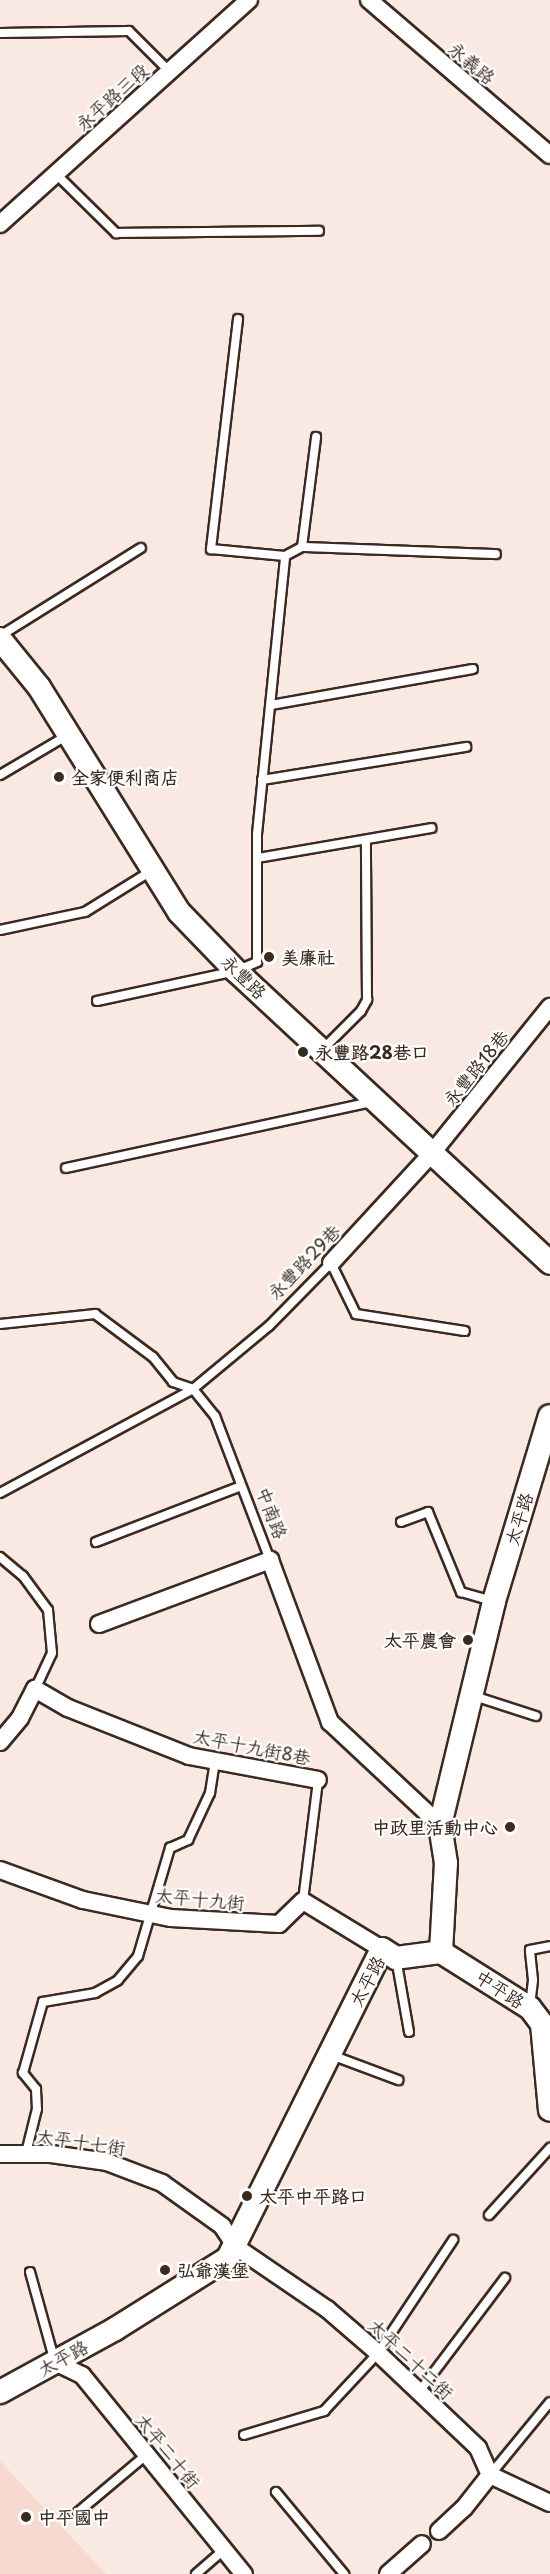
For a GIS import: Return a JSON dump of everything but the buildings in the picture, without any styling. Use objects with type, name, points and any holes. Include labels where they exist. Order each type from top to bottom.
[{"type":"street","name":"永平路三段","points":[[0,224],[249,0]]},
{"type":"street","name":"永義路","points":[[369,0],[550,155]]},
{"type":"street","name":"永豐路","points":[[0,638],[39,687],[151,871],[180,912],[236,971],[550,1263]]},
{"type":"street","name":"永豐路18巷","points":[[432,1153],[550,1007]]},
{"type":"street","name":"永豐路29巷","points":[[331,1263],[432,1153]]},
{"type":"street","name":"太平路","points":[[0,2392],[207,2275],[228,2258],[236,2247],[330,2055],[389,1953],[441,1952],[446,1863],[440,1825],[494,1601],[550,1416]]},
{"type":"street","points":[[99,1624],[270,1560]]},
{"type":"street","name":"中南路","points":[[270,1560],[330,1722],[440,1825]]},
{"type":"street","points":[[0,1742],[20,1718],[35,1689]]},
{"type":"street","name":"太平十九街8巷","points":[[35,1689],[68,1708],[174,1751],[215,1762],[318,1780]]},
{"type":"street","name":"太平十九街","points":[[0,1870],[82,1900],[152,1915],[279,1924],[303,1902]]},
{"type":"street","points":[[303,1902],[389,1953]]},
{"type":"street","name":"中平路","points":[[441,1952],[530,2008],[542,2024],[550,2110]]},
{"type":"street","name":"太平十七街","points":[[0,2154],[26,2153],[107,2162],[130,2168],[162,2183],[222,2226],[236,2247]]},
{"type":"street","name":"太平二十二街","points":[[236,2247],[327,2309],[378,2353],[478,2448],[490,2475]]},
{"type":"street","name":"太平二十街","points":[[55,2362],[82,2375],[244,2574]]},
{"type":"street","points":[[438,2531],[464,2508],[490,2475],[550,2503]]},
{"type":"street","points":[[388,2574],[422,2544]]},
{"type":"lane","points":[[0,33],[129,31],[170,72]]},
{"type":"lane","points":[[55,173],[116,233],[319,231]]},
{"type":"lane","points":[[238,318],[211,549],[285,556],[302,547],[496,554]]},
{"type":"lane","points":[[302,547],[316,437]]},
{"type":"lane","points":[[0,638],[141,548]]},
{"type":"lane","points":[[97,1001],[236,971],[257,962],[258,858],[262,780],[285,556]]},
{"type":"lane","points":[[271,705],[473,669]]},
{"type":"lane","points":[[0,775],[68,735]]},
{"type":"lane","points":[[262,780],[466,747]]},
{"type":"lane","points":[[258,858],[431,828]]},
{"type":"lane","points":[[322,1050],[361,1011],[367,1000],[366,840]]},
{"type":"lane","points":[[0,930],[85,912],[151,871]]},
{"type":"lane","points":[[66,1168],[377,1101]]},
{"type":"lane","points":[[331,1263],[356,1314],[465,1331]]},
{"type":"lane","name":"永豐路29巷","points":[[0,1493],[193,1389],[269,1326],[331,1263]]},
{"type":"lane","name":"中南路","points":[[0,1324],[95,1314],[153,1358],[173,1382],[193,1389],[215,1416],[270,1560]]},
{"type":"lane","points":[[96,1542],[241,1486]]},
{"type":"lane","points":[[401,1522],[428,1512],[462,1592],[494,1601]]},
{"type":"lane","points":[[0,1557],[23,1576],[48,1610],[52,1653],[35,1689]]},
{"type":"lane","points":[[470,1694],[536,1716]]},
{"type":"lane","points":[[26,2153],[36,2089],[23,2073],[43,2002],[94,1993],[118,1980],[138,1956],[170,1848],[188,1840],[210,1793],[215,1762]]},
{"type":"lane","name":"太平十九街8巷","points":[[303,1902],[318,1780]]},
{"type":"lane","points":[[530,2008],[533,1980],[530,1950],[550,1946]]},
{"type":"lane","points":[[389,1953],[409,2032]]},
{"type":"lane","points":[[330,2055],[398,2080]]},
{"type":"lane","points":[[489,2215],[550,2148]]},
{"type":"lane","points":[[244,2435],[324,2411],[378,2353],[453,2240]]},
{"type":"lane","points":[[30,2272],[55,2362]]},
{"type":"lane","points":[[419,2392],[505,2278]]},
{"type":"lane","points":[[490,2475],[550,2403]]},
{"type":"lane","points":[[77,2513],[146,2455]]},
{"type":"lane","points":[[276,2492],[344,2574]]},
{"type":"lane","points":[[196,2574],[224,2550]]},
{"type":"shaded area","name":"中平國中","points":[[0,2461],[106,2574],[0,2574]]},
{"type":"place","name":"全家便利商店","points":[[59,777]]},
{"type":"place","name":"美廉社","points":[[269,957]]},
{"type":"place","name":"永豐路28巷口","points":[[303,1052]]},
{"type":"place","name":"太平農會","points":[[468,1640]]},
{"type":"place","name":"中政里活動中心","points":[[510,1827]]},
{"type":"place","name":"太平中平路口","points":[[247,2196]]},
{"type":"place","name":"弘爺漢堡","points":[[165,2270]]},
{"type":"place","name":"中平國中","points":[[26,2517]]}]
